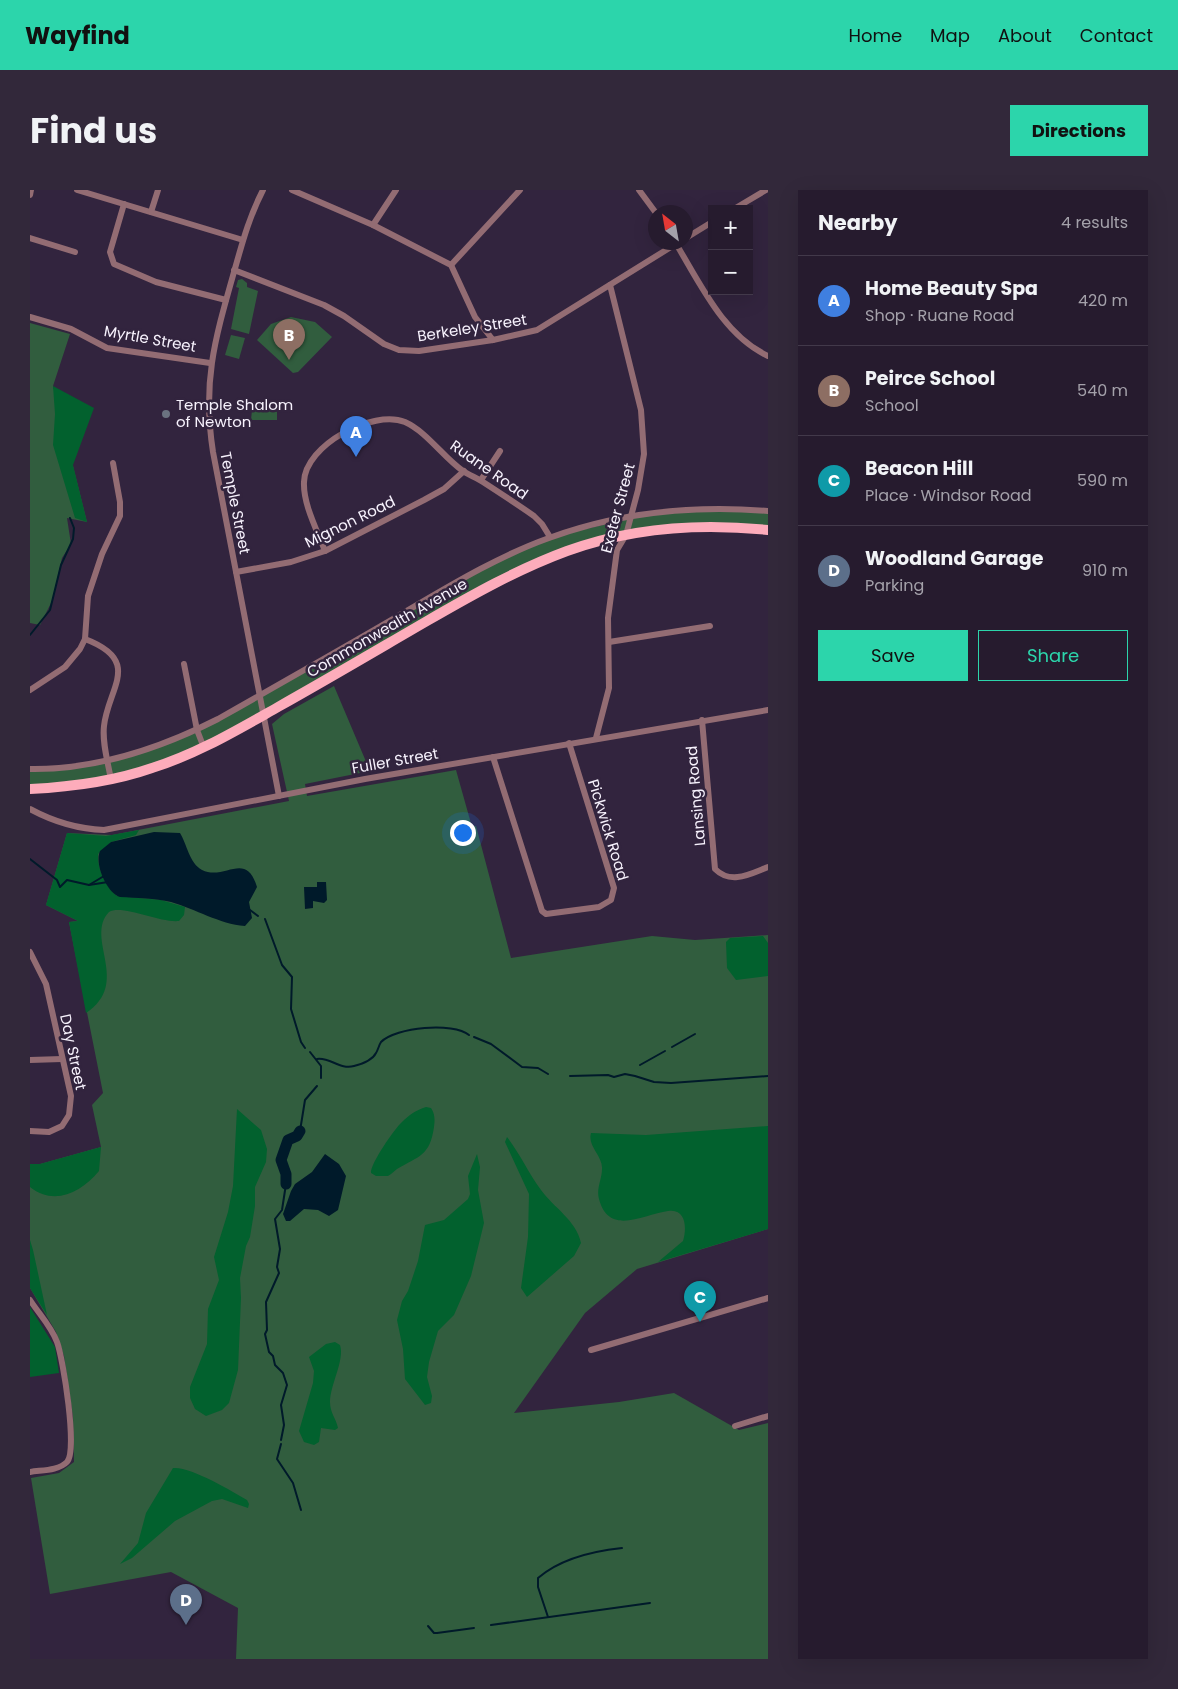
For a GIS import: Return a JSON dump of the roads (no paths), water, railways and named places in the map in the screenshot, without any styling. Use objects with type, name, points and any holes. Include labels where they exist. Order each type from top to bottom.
[{"type":"main road","name":"Commonwealth Avenue","points":[[30,789],[111,780],[152,768],[204,748],[511,576],[568,551],[626,535],[708,526],[768,530]]},
{"type":"street","points":[[30,195],[31,190]]},
{"type":"street","points":[[76,190],[243,240]]},
{"type":"street","points":[[151,212],[158,190]]},
{"type":"street","name":"Temple Street","points":[[264,190],[250,217],[226,300],[210,362],[208,401],[210,436],[279,796]]},
{"type":"street","points":[[292,190],[373,225],[451,265],[475,317],[493,340]]},
{"type":"street","points":[[373,225],[396,190]]},
{"type":"street","points":[[451,265],[520,190]]},
{"type":"street","points":[[639,190],[650,205]]},
{"type":"street","points":[[741,205],[766,190]]},
{"type":"street","points":[[124,204],[110,252],[114,264],[165,285],[226,300]]},
{"type":"street","points":[[693,234],[708,224]]},
{"type":"street","points":[[30,238],[75,252]]},
{"type":"street","name":"Berkeley Street","points":[[234,270],[324,305],[344,316],[384,344],[399,350],[418,351],[493,340],[537,330],[666,250]]},
{"type":"street","points":[[681,250],[728,324],[748,344],[768,356]]},
{"type":"street","name":"Exeter Street","points":[[596,738],[609,688],[609,602],[617,550],[626,535],[642,473],[644,434],[641,410],[610,285]]},
{"type":"street","name":"Myrtle Street","points":[[30,317],[71,330],[107,348],[210,362]]},
{"type":"street","name":"Ruane Road","points":[[325,550],[306,497],[304,480],[312,459],[338,437],[374,420],[391,419],[401,421],[416,429],[464,472],[481,480],[534,516],[542,524],[550,537]]},
{"type":"street","points":[[481,480],[500,451]]},
{"type":"street","points":[[30,690],[65,667],[80,649],[85,639],[88,596],[102,554],[120,516],[120,502],[113,463]]},
{"type":"street","name":"Mignon Road","points":[[236,572],[291,562],[325,550],[444,489],[464,472]]},
{"type":"street","name":"Commonwealth Avenue","points":[[30,769],[63,768],[108,761],[148,750],[197,730],[499,559],[550,537],[631,515],[690,508],[768,511]]},
{"type":"street","points":[[609,642],[710,626]]},
{"type":"street","points":[[85,639],[98,645],[110,655],[118,672],[119,681],[104,728],[111,780]]},
{"type":"street","points":[[184,664],[197,730],[204,748]]},
{"type":"street","name":"Fuller Street","points":[[30,809],[47,818],[75,828],[104,830],[596,738],[768,710]]},
{"type":"street","name":"Lansing Road","points":[[702,720],[715,869],[732,878],[740,878],[768,867]]},
{"type":"street","name":"Pickwick Road","points":[[493,757],[542,911],[546,914],[599,907],[611,900],[614,888],[569,744]]},
{"type":"street","name":"Day Street","points":[[30,952],[46,984],[71,1096],[66,1122],[49,1132],[30,1130]]},
{"type":"street","points":[[30,965],[38,965]]},
{"type":"street","points":[[30,1060],[62,1058]]},
{"type":"street","points":[[591,1350],[768,1298]]},
{"type":"street","points":[[30,1300],[52,1332],[60,1353],[69,1411],[70,1450],[69,1459],[62,1466],[30,1472]]},
{"type":"street","points":[[735,1426],[768,1417]]},
{"type":"water","points":[[154,832],[180,833],[191,858],[202,870],[219,872],[241,868],[247,870],[257,887],[249,902],[252,918],[245,926],[235,925],[171,902],[120,897],[111,890],[100,870],[100,851],[111,842]]},
{"type":"water","points":[[317,882],[326,882],[327,900],[324,903],[313,901],[313,908],[305,909],[304,887],[317,887]]},
{"type":"water","points":[[325,1154],[339,1164],[346,1176],[338,1210],[329,1216],[318,1210],[304,1209],[290,1221],[286,1221],[283,1214],[295,1184],[312,1172]]},
{"type":"waterway","points":[[30,635],[50,610],[61,565],[73,539],[74,528],[70,518]]},
{"type":"waterway","points":[[30,859],[57,880],[60,887],[67,880],[89,885],[108,882]]},
{"type":"waterway","points":[[89,885],[104,876]]},
{"type":"waterway","points":[[250,910],[258,916]]},
{"type":"waterway","points":[[265,919],[282,965],[292,977],[291,1009],[301,1042],[305,1048]]},
{"type":"waterway","points":[[317,1059],[349,1067],[367,1062],[377,1052],[381,1042],[388,1037],[411,1030],[451,1028],[469,1035]]},
{"type":"waterway","points":[[672,1047],[695,1034]]},
{"type":"waterway","points":[[474,1037],[491,1044],[522,1067],[538,1068],[548,1074]]},
{"type":"waterway","points":[[640,1065],[665,1051]]},
{"type":"waterway","points":[[310,1052],[321,1066],[321,1078]]},
{"type":"waterway","points":[[570,1076],[608,1075],[614,1077],[625,1074],[654,1082],[671,1083],[768,1076]]},
{"type":"waterway","points":[[300,1131],[305,1100],[317,1086]]},
{"type":"waterway","points":[[286,1184],[286,1174],[281,1160],[288,1140],[297,1136],[300,1131]]},
{"type":"waterway","points":[[281,1440],[284,1425],[281,1405],[287,1385],[283,1373],[275,1365],[273,1356],[269,1352],[265,1334],[267,1330],[266,1302],[279,1273],[277,1267],[280,1249],[275,1219],[282,1210],[286,1184]]},
{"type":"waterway","points":[[281,1444],[277,1459],[293,1483],[301,1510]]},
{"type":"waterway","points":[[548,1617],[538,1587],[538,1578],[556,1566],[578,1557],[622,1548]]},
{"type":"waterway","points":[[491,1625],[650,1603]]},
{"type":"waterway","points":[[428,1626],[434,1633],[474,1628]]},
{"type":"place","name":"Peirce School","points":[[289,360]]},
{"type":"place","name":"Temple Shalom of Newton","points":[[166,414]]},
{"type":"place","name":"Home Beauty Spa","points":[[356,457]]},
{"type":"place","name":"Beacon Hill","points":[[700,1322]]},
{"type":"place","name":"Woodland Garage","points":[[186,1625]]}]
